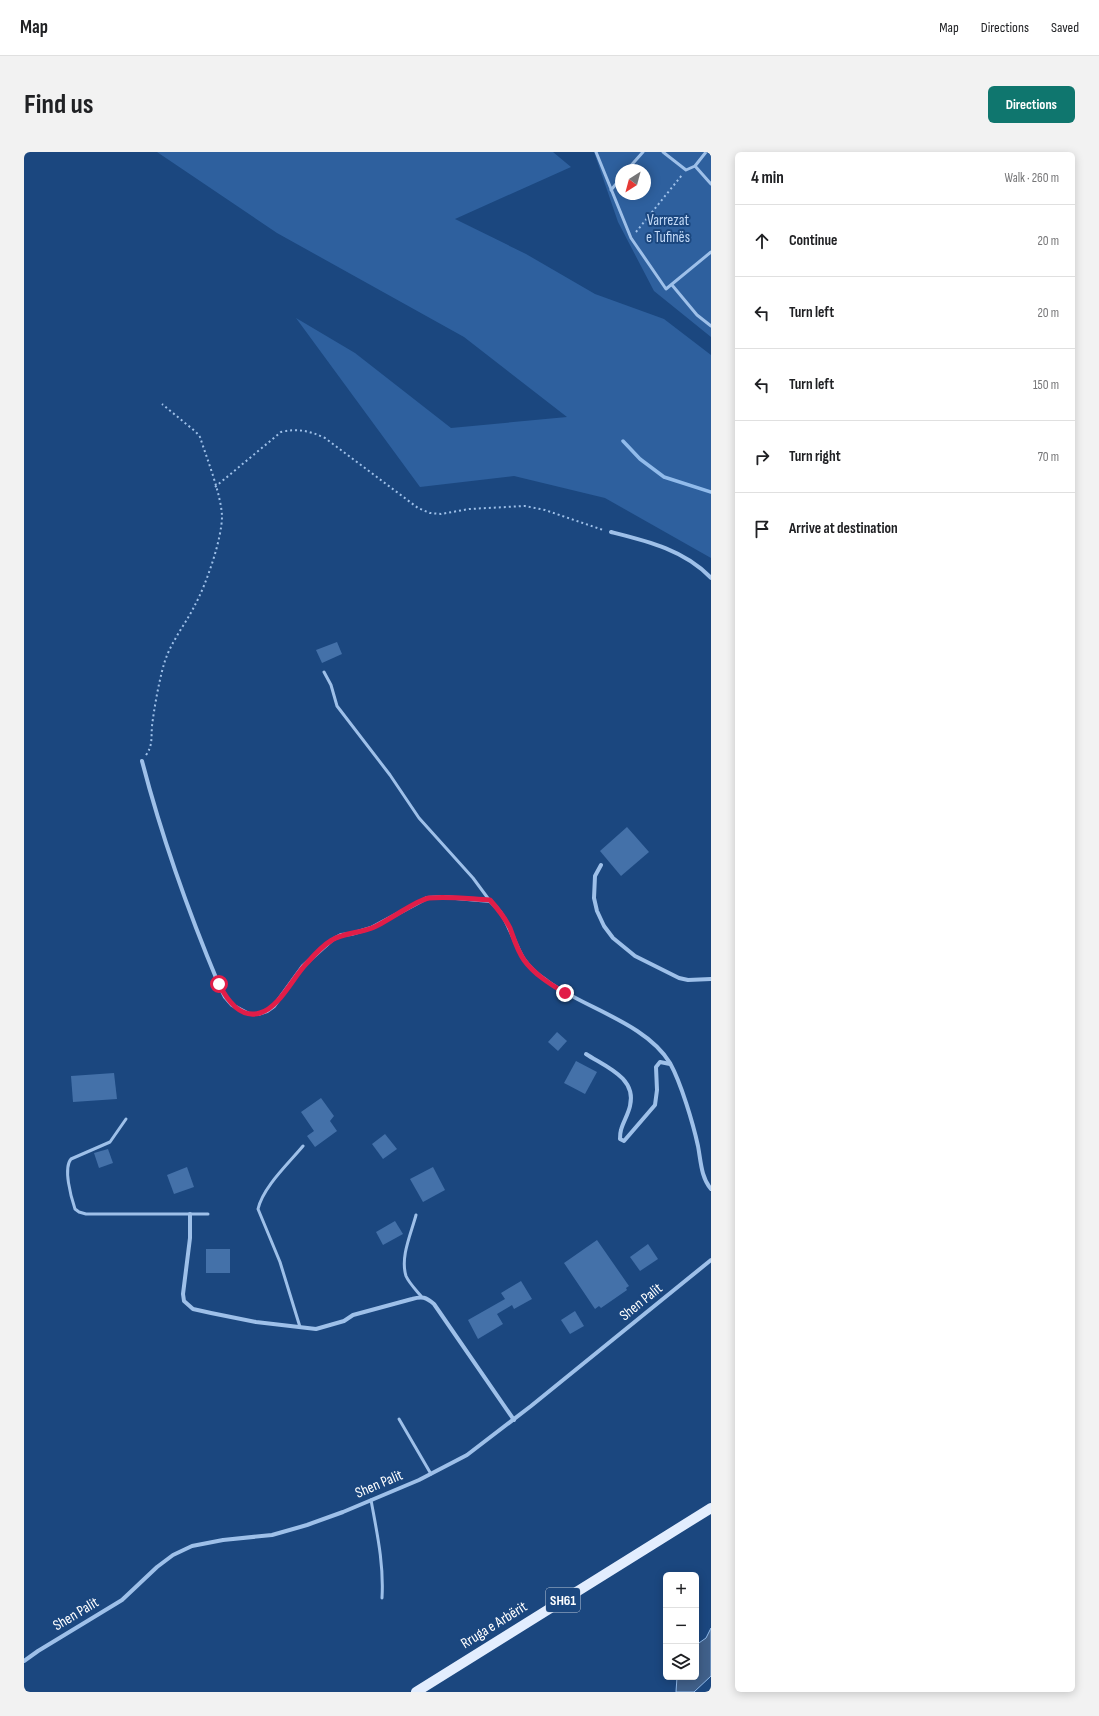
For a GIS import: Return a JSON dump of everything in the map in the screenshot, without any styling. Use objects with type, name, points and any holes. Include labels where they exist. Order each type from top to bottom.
[{"type":"main road","name":"Rruga e Arbërit","points":[[416,1692],[711,1508]]},
{"type":"street","points":[[611,532],[678,552],[702,568],[711,578]]},
{"type":"street","points":[[142,761],[166,845],[200,940],[225,997],[232,1005],[249,1014],[258,1014],[267,1011],[274,1006],[303,966],[327,943],[340,935],[351,934],[371,928],[427,898],[490,900],[510,928],[516,946],[524,960],[533,971],[565,993],[633,1029],[650,1040],[662,1052],[670,1064],[690,1118],[698,1146],[703,1176],[711,1190]]},
{"type":"street","points":[[601,865],[595,876],[594,898],[597,911],[604,926],[613,938],[635,956],[679,978],[688,980],[711,978]]},
{"type":"street","points":[[586,1054],[608,1067],[624,1079],[629,1085],[632,1095],[631,1105],[620,1131],[620,1139],[624,1141],[655,1105],[657,1090],[656,1067],[660,1062],[670,1064]]},
{"type":"street","points":[[190,1214],[190,1238],[183,1294],[184,1301],[193,1309],[256,1322],[316,1329],[344,1321],[353,1315],[421,1296],[427,1298],[434,1304],[514,1420]]},
{"type":"street","name":"Shen Palit","points":[[24,1661],[122,1600],[157,1567],[173,1555],[192,1546],[223,1540],[272,1535],[307,1525],[371,1500],[431,1474],[467,1455],[514,1420],[711,1260]]},
{"type":"lane","points":[[596,152],[631,238],[666,289],[711,252]]},
{"type":"lane","points":[[633,164],[643,152]]},
{"type":"lane","points":[[663,152],[686,170],[695,166],[706,152]]},
{"type":"lane","points":[[695,166],[711,184]]},
{"type":"lane","points":[[611,190],[615,185]]},
{"type":"lane","points":[[672,285],[697,314],[711,326]]},
{"type":"lane","points":[[324,672],[331,685],[337,706],[390,774],[419,818],[473,878],[490,900]]},
{"type":"lane","points":[[126,1119],[110,1142],[70,1159],[67,1163],[75,1209],[86,1214],[208,1214]]},
{"type":"lane","points":[[300,1327],[280,1262],[258,1209],[260,1200],[269,1187],[303,1146]]},
{"type":"lane","points":[[416,1215],[406,1252],[404,1267],[407,1278],[421,1296]]},
{"type":"lane","points":[[399,1419],[431,1474]]},
{"type":"lane","points":[[371,1500],[381,1556],[383,1577],[382,1598]]},
{"type":"path","points":[[631,238],[686,170]]},
{"type":"path","points":[[142,761],[151,745],[152,727],[168,652],[203,589],[220,534],[222,516],[220,501],[200,437],[162,404]]},
{"type":"path","points":[[215,487],[281,432],[292,429],[308,431],[325,438],[418,508],[430,513],[525,506],[545,510],[611,532]]},
{"type":"green space","points":[[157,152],[553,152],[571,167],[455,219],[526,254],[595,294],[664,319],[711,355],[711,558],[605,498],[514,476],[420,487],[296,318],[355,353],[451,428],[567,417],[464,337],[277,233]]},
{"type":"green space","name":"Varrezat e Tufinës","points":[[594,152],[711,152],[711,337],[654,291],[618,222]]},
{"type":"shaded area","points":[[711,1628],[711,1676],[694,1692],[676,1692],[677,1680],[699,1680],[699,1643],[706,1638]]},
{"type":"building","points":[[337,642],[342,654],[322,663],[316,650]]},
{"type":"building","points":[[627,827],[649,852],[621,876],[600,851]]},
{"type":"building","points":[[557,1032],[567,1041],[558,1051],[548,1042]]},
{"type":"building","points":[[576,1061],[597,1072],[585,1094],[564,1083]]},
{"type":"building","points":[[114,1073],[117,1099],[73,1102],[71,1076]]},
{"type":"building","points":[[321,1098],[334,1116],[330,1121],[337,1131],[315,1147],[307,1136],[314,1131],[301,1112]]},
{"type":"building","points":[[385,1134],[397,1149],[383,1159],[372,1144]]},
{"type":"building","points":[[108,1149],[113,1163],[99,1168],[94,1153]]},
{"type":"building","points":[[187,1167],[194,1187],[174,1194],[167,1175]]},
{"type":"building","points":[[433,1167],[445,1190],[423,1202],[410,1179]]},
{"type":"building","points":[[395,1221],[403,1234],[383,1245],[376,1232]]},
{"type":"building","points":[[597,1240],[629,1286],[626,1288],[627,1290],[601,1308],[599,1306],[595,1309],[564,1263]]},
{"type":"building","points":[[648,1244],[658,1259],[640,1271],[630,1257]]},
{"type":"building","points":[[206,1249],[230,1249],[230,1273],[206,1273]]},
{"type":"building","points":[[521,1281],[532,1299],[514,1309],[512,1305],[497,1314],[503,1324],[478,1339],[468,1320],[505,1299],[501,1293]]},
{"type":"building","points":[[575,1311],[584,1326],[570,1334],[561,1320]]},
{"type":"waterway","points":[[623,441],[640,459],[664,477],[711,492]]},
{"type":"route","points":[[219,984],[225,997],[232,1005],[241,1011],[249,1014],[258,1014],[267,1011],[274,1006],[303,966],[332,940],[340,935],[351,934],[371,928],[389,920],[427,898],[444,898],[490,900],[510,928],[516,946],[524,960],[533,971],[565,993]]}]
